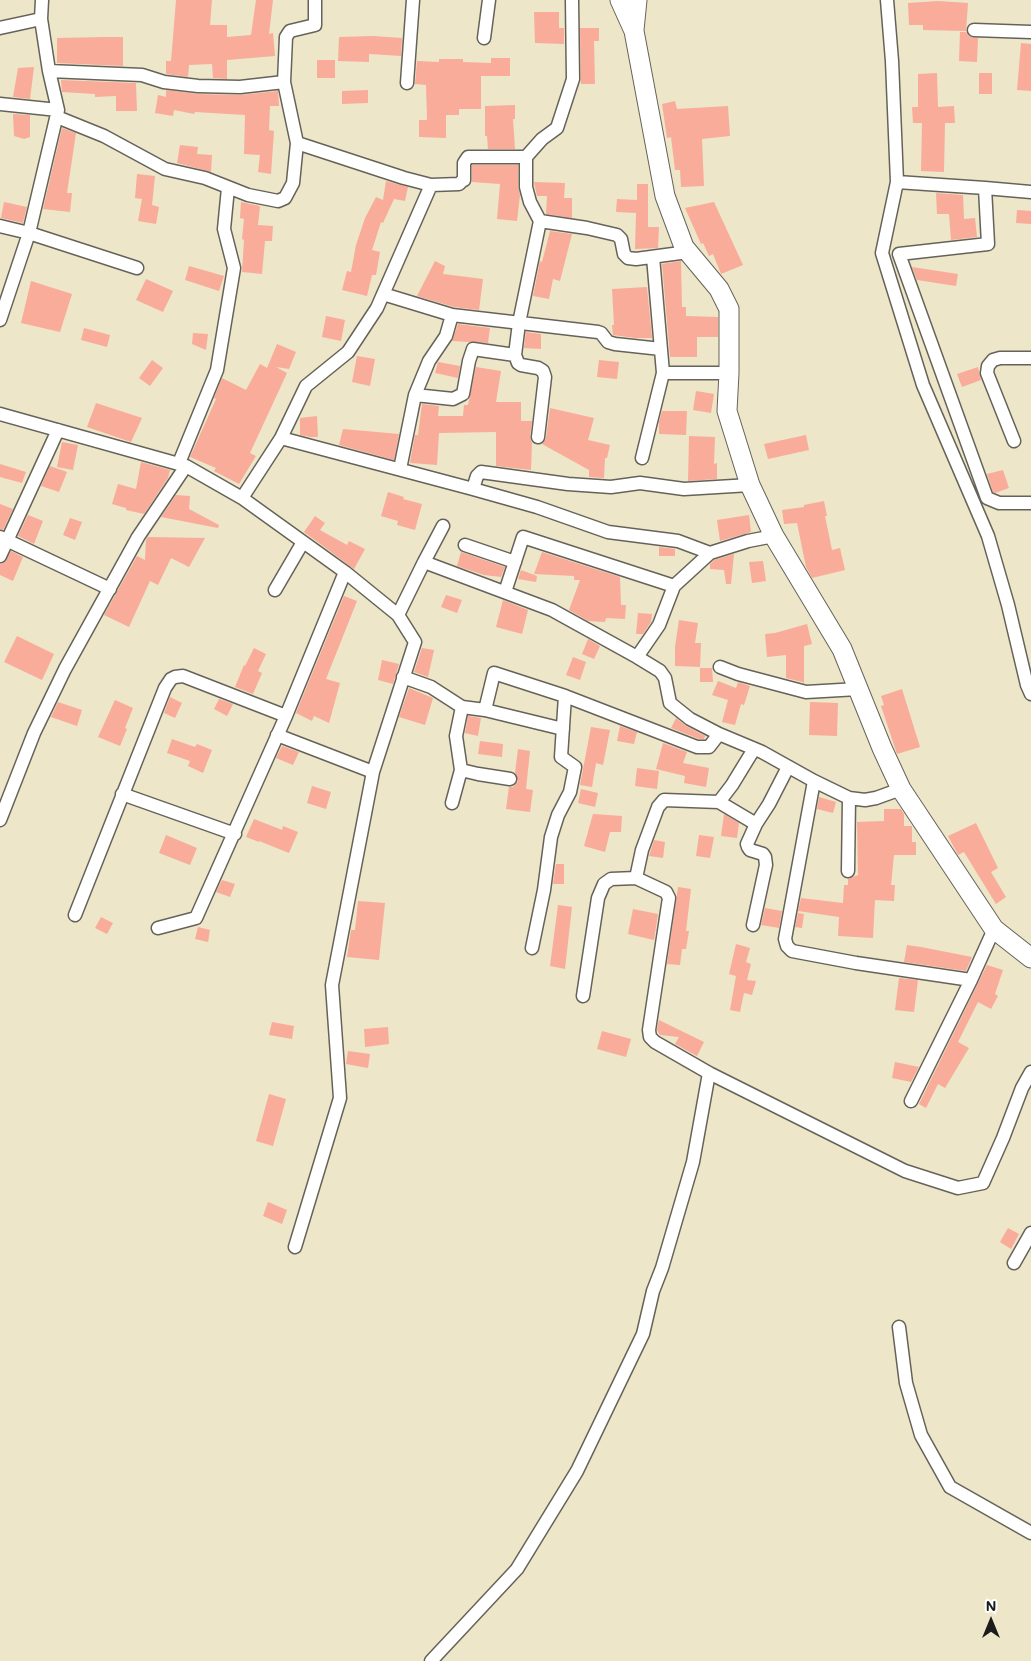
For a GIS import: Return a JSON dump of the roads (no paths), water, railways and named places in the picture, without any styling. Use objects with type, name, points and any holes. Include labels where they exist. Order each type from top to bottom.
[{"type":"street","points":[[0,320],[5,294],[29,233],[57,114],[41,19],[42,0]]},
{"type":"street","points":[[0,104],[57,114],[104,136],[165,169],[205,178],[248,195],[278,201],[286,198],[293,183],[297,143],[284,82],[286,37],[290,31],[315,25],[315,0]]},
{"type":"street","points":[[407,83],[413,0]]},
{"type":"street","points":[[484,38],[489,0]]},
{"type":"street","points":[[538,438],[545,377],[543,371],[538,368],[518,363],[515,355],[519,323],[540,220],[530,202],[526,187],[526,157],[542,139],[558,128],[572,79],[572,0]]},
{"type":"street","points":[[620,0],[634,31],[664,196],[684,247],[719,289],[729,309],[727,411],[750,485],[774,536],[842,649],[882,748],[901,789],[994,929],[1031,958]]},
{"type":"street","points":[[634,31],[637,0]]},
{"type":"street","points":[[887,0],[892,70],[896,182],[882,253],[923,385],[988,536],[1031,694]]},
{"type":"street","points":[[0,28],[41,19]]},
{"type":"street","points":[[974,30],[1031,32]]},
{"type":"street","points":[[49,71],[142,75],[164,82],[198,86],[240,87],[284,82]]},
{"type":"street","points":[[297,143],[431,185],[459,184],[464,180],[464,163],[468,157],[526,157]]},
{"type":"street","points":[[896,182],[1031,192]]},
{"type":"street","points":[[242,498],[281,438],[306,386],[348,352],[378,308],[431,185]]},
{"type":"street","points":[[0,820],[38,725],[65,669],[138,537],[183,465],[217,370],[234,268],[224,230],[228,188]]},
{"type":"street","points":[[984,188],[988,244],[899,254],[987,498],[999,503],[1031,503]]},
{"type":"street","points":[[540,220],[617,235],[621,239],[624,254],[628,258],[636,259],[688,252]]},
{"type":"street","points":[[0,226],[29,233],[137,268]]},
{"type":"street","points":[[642,458],[663,373],[653,257]]},
{"type":"street","points":[[384,294],[452,314],[598,332],[608,342],[615,344],[661,349]]},
{"type":"street","points":[[400,469],[415,396],[429,360],[446,336],[452,314]]},
{"type":"street","points":[[415,396],[453,399],[461,396],[463,394],[469,360],[474,349],[515,355]]},
{"type":"street","points":[[1014,441],[987,373],[988,366],[993,360],[1000,358],[1031,358]]},
{"type":"street","points":[[663,373],[729,373]]},
{"type":"street","points":[[0,414],[183,465],[242,498],[345,572],[398,615],[415,642],[373,772],[332,985],[340,1098],[295,1248]]},
{"type":"street","points":[[0,556],[4,538],[58,430]]},
{"type":"street","points":[[281,438],[537,507],[608,532],[678,541],[710,552]]},
{"type":"street","points":[[473,489],[477,476],[481,472],[568,484],[611,487],[640,483],[684,490],[750,485]]},
{"type":"street","points":[[398,615],[443,526]]},
{"type":"street","points":[[637,657],[659,625],[674,586],[710,552],[774,536]]},
{"type":"street","points":[[505,592],[523,537],[674,586]]},
{"type":"street","points":[[4,538],[110,589]]},
{"type":"street","points":[[275,590],[303,542]]},
{"type":"street","points":[[465,545],[515,562]]},
{"type":"street","points":[[424,562],[552,610],[637,657],[660,672],[665,678],[670,703],[690,719],[754,749],[849,798],[865,800],[901,789]]},
{"type":"street","points":[[158,928],[196,918],[286,716],[345,572]]},
{"type":"street","points":[[720,667],[738,674],[806,692],[858,689]]},
{"type":"street","points":[[485,710],[494,673],[566,696],[697,747],[709,747],[719,734]]},
{"type":"street","points":[[75,915],[122,794],[170,679],[183,676],[286,716]]},
{"type":"street","points":[[403,677],[431,687],[462,708],[485,710],[563,729]]},
{"type":"street","points":[[532,948],[544,890],[551,837],[558,815],[570,792],[575,767],[561,757],[566,696]]},
{"type":"street","points":[[452,803],[461,770],[456,736],[462,708]]},
{"type":"street","points":[[277,734],[373,772]]},
{"type":"street","points":[[719,802],[754,749]]},
{"type":"street","points":[[753,925],[766,865],[763,854],[750,850],[748,844],[756,824],[769,804],[788,767]]},
{"type":"street","points":[[461,770],[510,779]]},
{"type":"street","points":[[814,781],[785,939],[788,946],[792,951],[971,980]]},
{"type":"street","points":[[122,794],[235,834]]},
{"type":"street","points":[[848,871],[849,798]]},
{"type":"street","points":[[636,878],[642,850],[658,807],[664,800],[719,802],[756,824]]},
{"type":"street","points":[[583,996],[598,898],[604,884],[612,879],[636,878],[666,892],[669,898],[649,1030],[650,1037],[655,1042],[709,1073],[905,1171],[958,1188],[983,1183],[1022,1088],[1031,1072]]},
{"type":"street","points":[[911,1101],[994,929]]},
{"type":"street","points":[[431,1661],[517,1570],[577,1471],[643,1334],[653,1291],[662,1268],[693,1162],[709,1073]]},
{"type":"street","points":[[1014,1263],[1031,1233]]},
{"type":"street","points":[[899,1327],[906,1383],[921,1435],[950,1487],[1031,1534]]}]
